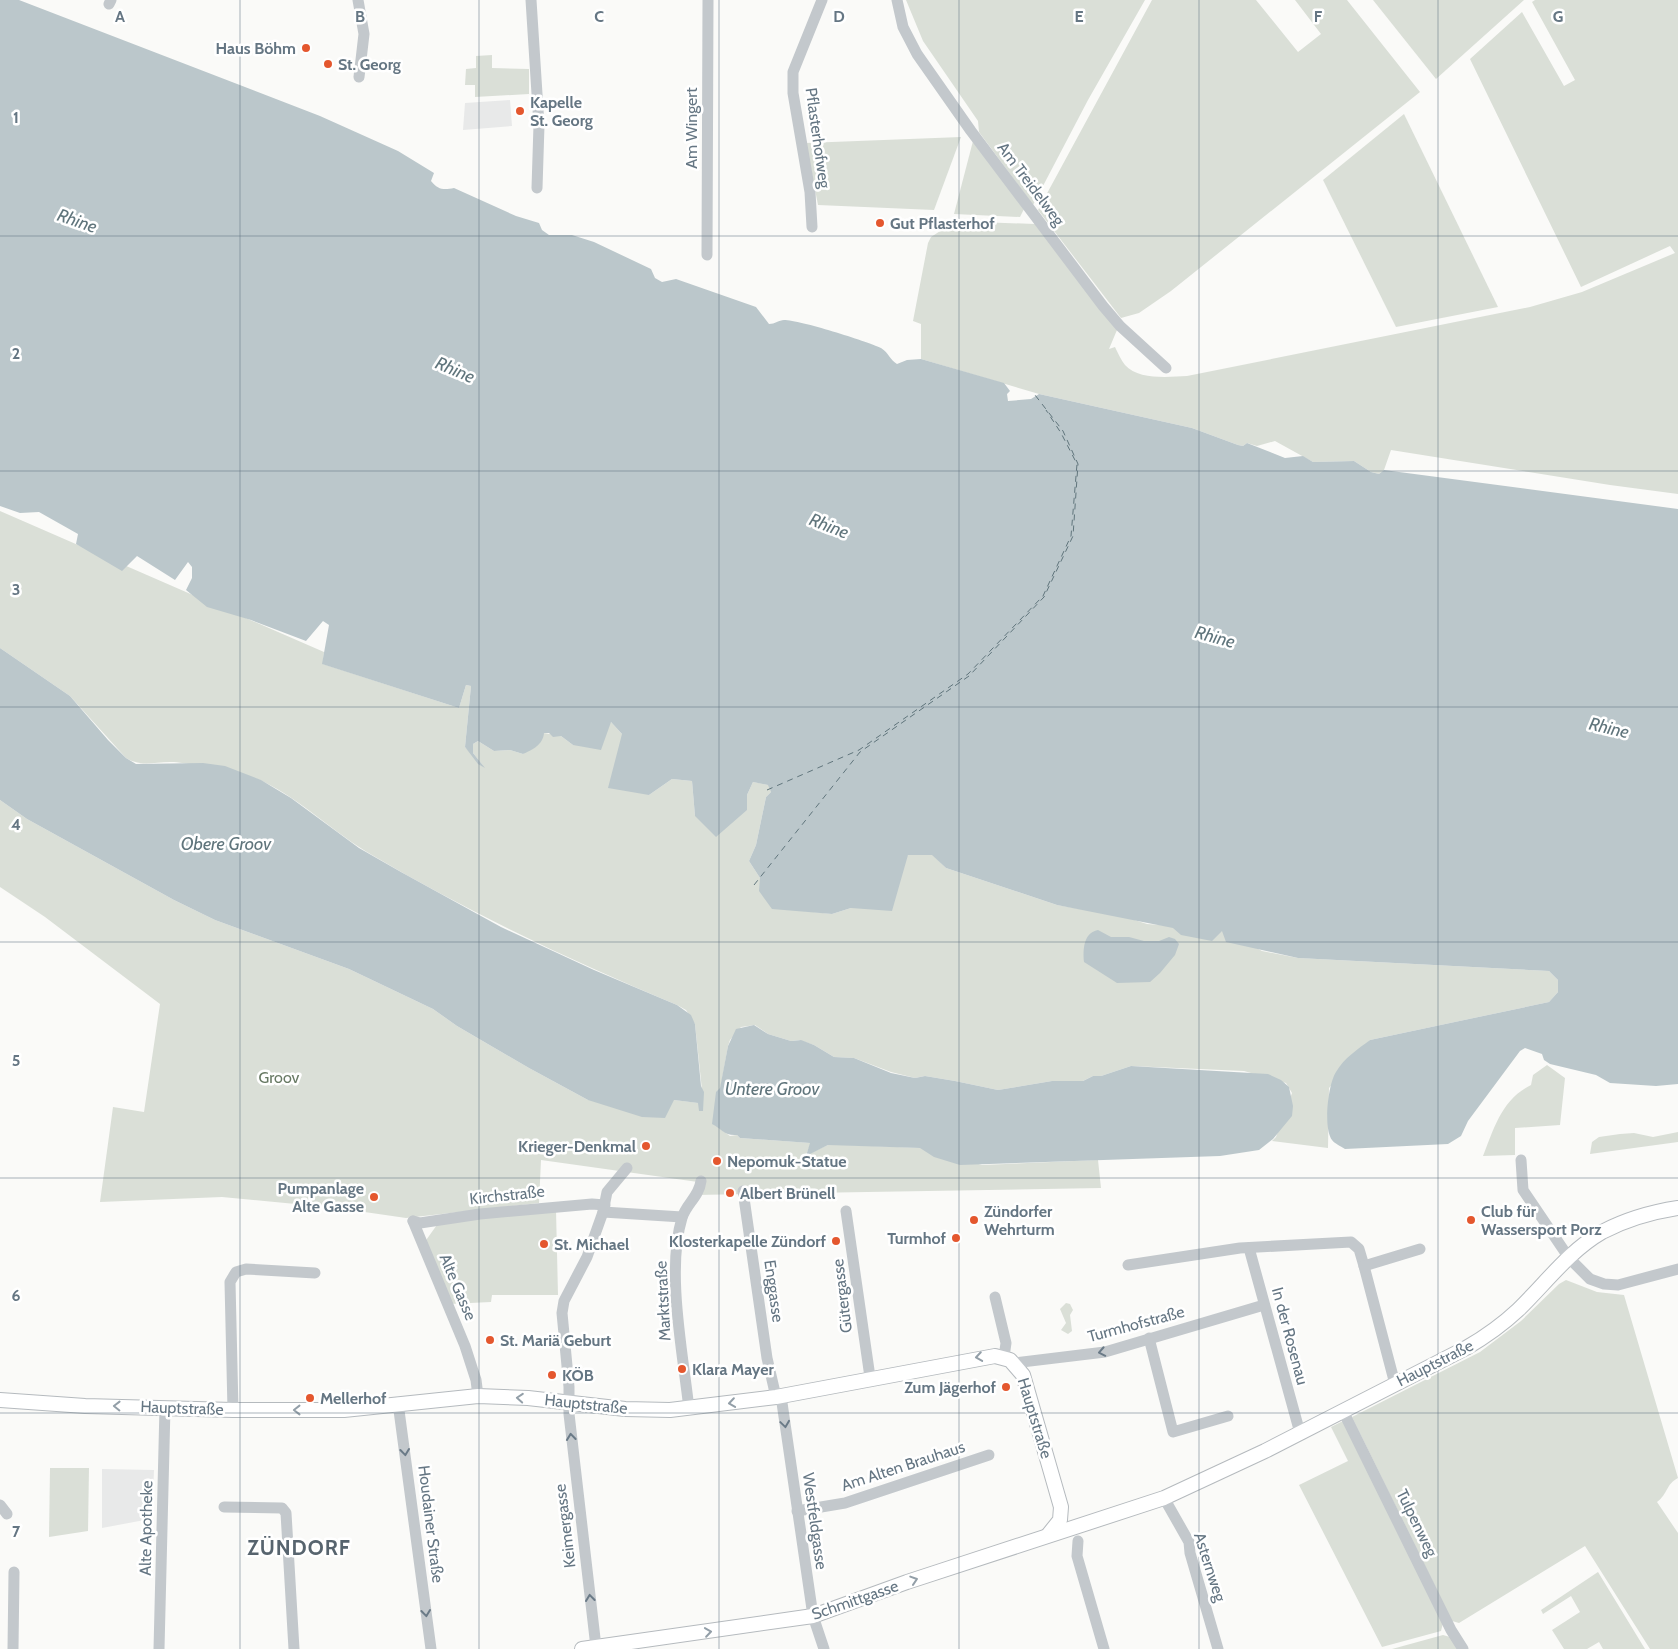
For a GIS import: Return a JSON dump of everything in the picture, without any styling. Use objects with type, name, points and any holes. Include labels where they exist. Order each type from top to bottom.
[{"type":"main road","name":"Hauptstraße","points":[[1091,1521],[1164,1498],[1300,1433],[1490,1334],[1518,1310],[1569,1258],[1602,1232],[1640,1217],[1678,1208]]},
{"type":"main road","name":"Hauptstraße","points":[[0,1400],[85,1406],[233,1410],[344,1410],[478,1396],[569,1402],[625,1409],[689,1409],[778,1396],[984,1356],[1009,1360],[1026,1383],[1061,1507]]},
{"type":"main road","points":[[1061,1507],[1071,1515],[1091,1521]]},
{"type":"main road","points":[[1048,1535],[1060,1520],[1061,1507]]},
{"type":"main road","name":"Schmittgasse","points":[[600,1648],[660,1637],[813,1616],[1091,1521]]},
{"type":"street","points":[[358,0],[364,34],[359,77]]},
{"type":"street","points":[[531,0],[539,125],[540,171],[537,188]]},
{"type":"street","name":"Am Wingert","points":[[707,255],[708,0]]},
{"type":"street","name":"Pflasterhofweg","points":[[812,227],[810,192],[793,93],[793,72],[822,0]]},
{"type":"street","name":"Am Treidelweg","points":[[897,0],[903,27],[917,54],[971,131],[1103,306],[1120,326],[1166,368]]},
{"type":"street","points":[[1521,1160],[1523,1190],[1569,1258],[1590,1279],[1604,1284],[1618,1285],[1678,1269]]},
{"type":"street","name":"Keimergasse","points":[[600,1648],[569,1402],[562,1313],[564,1301],[587,1257],[604,1208],[607,1192],[626,1168]]},
{"type":"street","name":"Marktstraße","points":[[689,1409],[676,1292],[677,1254],[682,1217],[697,1196],[701,1181]]},
{"type":"street","name":"Enggasse","points":[[743,1190],[767,1358],[778,1396]]},
{"type":"street","name":"Kirchstraße","points":[[413,1221],[420,1222],[583,1204],[682,1217]]},
{"type":"street","name":"Gütergasse","points":[[846,1210],[870,1377]]},
{"type":"street","name":"Alte Gasse","points":[[413,1221],[465,1346],[476,1380],[478,1396]]},
{"type":"street","points":[[1128,1265],[1249,1248],[1351,1242],[1359,1249],[1395,1384]]},
{"type":"street","name":"In der Rosenau","points":[[1249,1248],[1300,1433]]},
{"type":"street","points":[[1364,1266],[1420,1249]]},
{"type":"street","points":[[233,1410],[230,1282],[236,1272],[246,1269],[315,1274]]},
{"type":"street","points":[[995,1297],[1009,1360]]},
{"type":"street","name":"Turmhofstraße","points":[[1009,1360],[1105,1352],[1264,1305]]},
{"type":"street","points":[[1149,1338],[1173,1432],[1228,1416]]},
{"type":"street","name":"Westfeldgasse","points":[[778,1396],[789,1452],[813,1616],[824,1649]]},
{"type":"street","name":"Houdainer Straße","points":[[398,1403],[431,1649]]},
{"type":"street","name":"Alte Apotheke","points":[[159,1649],[165,1407]]},
{"type":"street","name":"Tulpenweg","points":[[1343,1411],[1451,1630],[1463,1649]]},
{"type":"street","name":"Am Alten Brauhaus","points":[[797,1511],[845,1503],[989,1455]]},
{"type":"street","name":"Asternweg","points":[[1164,1498],[1189,1542],[1190,1553],[1218,1649]]},
{"type":"street","points":[[224,1507],[282,1508],[286,1513],[294,1649]]},
{"type":"street","points":[[1078,1541],[1077,1556],[1104,1649]]},
{"type":"street","points":[[13,1649],[14,1572]]},
{"type":"street","points":[[644,1649],[660,1637]]},
{"type":"shaded area","points":[[510,100],[512,126],[463,130],[465,103]]},
{"type":"shaded area","points":[[102,1469],[154,1470],[152,1516],[150,1519],[102,1528]]},
{"type":"green space","points":[[906,0],[1145,0],[1088,100],[1033,205],[979,132],[978,121],[923,41]]},
{"type":"green space","points":[[1152,0],[1256,0],[1298,52],[1321,34],[1295,0],[1347,0],[1420,92],[1171,291],[1139,313],[1121,318],[1038,210]]},
{"type":"green space","points":[[1373,0],[1524,0],[1436,79]]},
{"type":"green space","points":[[1535,0],[1678,0],[1678,494],[1391,450],[1384,470],[1379,474],[1371,472],[1354,461],[1313,462],[1275,441],[1257,446],[1247,443],[1243,446],[1238,445],[1192,428],[1039,394],[921,359],[921,324],[913,321],[928,243],[931,237],[951,224],[952,221],[1035,224],[1117,330],[1109,349],[1115,347],[1125,365],[1131,370],[1154,377],[1187,376],[1530,307],[1582,292],[1675,253],[1670,246],[1581,287],[1470,59],[1522,12],[1564,86],[1575,80],[1532,2]]},
{"type":"green space","points":[[492,55],[492,68],[529,69],[529,94],[475,97],[475,85],[465,85],[466,69],[476,68],[476,56]]},
{"type":"green space","points":[[1404,114],[1498,307],[1396,327],[1323,180]]},
{"type":"green space","points":[[961,137],[934,210],[818,205],[806,143]]},
{"type":"green space","points":[[973,141],[1024,209],[1020,217],[954,214]]},
{"type":"green space","name":"Groov","points":[[0,511],[324,652],[323,664],[459,708],[466,685],[471,686],[465,747],[484,767],[473,753],[473,744],[478,741],[494,751],[510,750],[523,754],[544,733],[561,736],[573,745],[611,722],[622,734],[649,795],[672,779],[692,781],[695,816],[747,810],[747,795],[753,782],[769,785],[771,792],[766,797],[756,845],[749,861],[760,878],[804,911],[832,914],[851,908],[865,908],[908,855],[933,855],[946,868],[1057,905],[1122,916],[1147,924],[1222,930],[1262,951],[1298,958],[1549,971],[1558,980],[1558,992],[1549,1002],[1370,1040],[1329,1088],[1328,1148],[1272,1141],[1276,1137],[1292,1093],[1286,1083],[1244,1071],[1131,1066],[1101,1076],[1093,1076],[1083,1081],[1052,1081],[998,1090],[925,1076],[915,1078],[891,1072],[854,1058],[834,1057],[814,1045],[768,1034],[755,1025],[741,1027],[730,1040],[714,1124],[730,1136],[737,1135],[740,1138],[811,1143],[806,1155],[828,1145],[849,1145],[921,1148],[982,1165],[1098,1160],[1101,1188],[695,1195],[698,1182],[541,1160],[539,1203],[406,1218],[337,1208],[222,1197],[100,1202],[113,1107],[144,1112],[160,1004],[45,917],[0,887],[0,800],[27,819],[174,900],[215,920],[349,969],[433,1009],[457,1026],[588,1100],[674,1100],[699,1103],[702,1090],[695,1024],[686,1010],[677,1005],[522,935],[446,897],[372,855],[291,797],[262,781],[192,765],[174,762],[138,763],[126,758],[70,696],[0,648]]},
{"type":"green space","points":[[1547,1065],[1565,1078],[1560,1125],[1515,1128],[1515,1155],[1483,1156],[1495,1125],[1506,1106],[1521,1091],[1531,1085],[1533,1075]]},
{"type":"green space","points":[[1678,1132],[1678,1142],[1590,1154],[1592,1142],[1599,1137],[1634,1133],[1653,1137]]},
{"type":"green space","points":[[556,1210],[558,1295],[492,1295],[491,1302],[449,1304],[424,1243],[439,1222]]},
{"type":"green space","points":[[1566,1280],[1597,1292],[1624,1295],[1678,1478],[1671,1483],[1657,1502],[1678,1533],[1678,1649],[1650,1649],[1585,1546],[1459,1623],[1452,1621],[1352,1417],[1480,1352],[1521,1321],[1559,1284]]},
{"type":"green space","points":[[1066,1303],[1070,1304],[1073,1310],[1070,1315],[1072,1331],[1068,1334],[1061,1330],[1066,1323],[1060,1309]]},
{"type":"green space","points":[[1343,1421],[1443,1623],[1441,1631],[1382,1647],[1299,1485],[1348,1461],[1331,1427]]},
{"type":"green space","points":[[50,1468],[89,1468],[88,1531],[49,1537]]},
{"type":"green space","points":[[1598,1572],[1645,1649],[1603,1649],[1599,1642],[1587,1649],[1564,1649],[1552,1630],[1580,1612],[1571,1596],[1543,1614],[1541,1610]]},
{"type":"green space","points":[[1443,1635],[1450,1637],[1458,1649],[1392,1649]]},
{"type":"water","name":"Rhine","points":[[0,0],[19,0],[320,116],[398,151],[434,173],[431,181],[439,188],[454,188],[516,216],[539,223],[542,230],[549,235],[572,235],[594,242],[651,269],[655,278],[662,282],[676,279],[756,307],[769,324],[782,320],[792,321],[862,341],[881,348],[897,364],[907,360],[921,359],[1004,383],[1010,391],[1007,394],[1008,401],[1031,399],[1039,394],[1192,428],[1238,445],[1243,446],[1247,443],[1285,458],[1303,456],[1313,462],[1354,461],[1371,472],[1379,474],[1384,470],[1678,509],[1678,1084],[1656,1086],[1610,1083],[1596,1075],[1550,1064],[1544,1060],[1542,1054],[1525,1048],[1520,1051],[1468,1121],[1461,1136],[1448,1144],[1345,1149],[1333,1141],[1329,1134],[1327,1116],[1329,1096],[1336,1072],[1343,1062],[1356,1050],[1370,1040],[1549,1002],[1558,992],[1558,980],[1549,971],[1298,958],[1226,942],[1222,931],[1212,941],[1181,935],[1173,928],[1057,905],[946,868],[932,855],[908,855],[892,911],[851,908],[832,914],[772,909],[759,891],[760,878],[749,861],[756,845],[766,797],[771,792],[768,785],[753,782],[747,795],[747,810],[716,837],[695,816],[692,781],[672,779],[649,795],[608,788],[622,734],[611,722],[601,750],[573,745],[561,736],[553,737],[549,733],[544,733],[539,744],[523,754],[510,750],[494,751],[478,741],[473,744],[473,753],[485,768],[478,764],[465,747],[471,686],[466,685],[459,708],[322,664],[329,625],[323,621],[306,641],[251,620],[207,607],[186,590],[192,578],[192,567],[188,562],[175,580],[137,556],[122,571],[76,544],[78,534],[39,512],[20,513],[0,506]]},
{"type":"water","name":"Obere Groov","points":[[0,648],[70,696],[108,740],[126,758],[136,764],[203,763],[225,766],[261,780],[291,798],[359,848],[501,927],[594,970],[677,1005],[691,1015],[695,1024],[701,1086],[704,1092],[703,1111],[699,1111],[698,1103],[674,1100],[665,1118],[642,1117],[588,1100],[457,1026],[433,1009],[349,969],[215,920],[174,900],[27,819],[0,800]]},
{"type":"water","points":[[1098,930],[1111,937],[1129,937],[1144,941],[1159,941],[1169,937],[1175,939],[1179,944],[1175,955],[1150,982],[1117,983],[1084,962],[1084,947],[1087,938]]},
{"type":"water","name":"Untere Groov","points":[[754,1025],[768,1034],[791,1041],[801,1040],[814,1045],[834,1057],[854,1058],[891,1073],[915,1078],[925,1076],[998,1090],[1052,1081],[1083,1081],[1093,1076],[1101,1076],[1131,1066],[1268,1074],[1281,1080],[1289,1087],[1293,1106],[1292,1116],[1273,1139],[1259,1150],[1220,1156],[960,1165],[934,1157],[920,1148],[828,1145],[806,1156],[810,1143],[740,1138],[737,1135],[726,1133],[712,1124],[716,1092],[720,1088],[728,1046],[736,1029]]},
{"type":"ferry route","points":[[754,885],[860,752],[969,676],[1044,597],[1073,536],[1078,464],[1063,431],[1035,395]]},
{"type":"ferry route","points":[[767,790],[859,750],[968,674],[1043,596],[1071,536],[1077,464],[1061,433],[1046,410]]},
{"type":"place","name":"Haus Böhm","points":[[306,48]]},
{"type":"place","name":"St. Georg","points":[[328,64]]},
{"type":"place","name":"Kapelle St. Georg","points":[[520,111]]},
{"type":"place","name":"Gut Pflasterhof","points":[[880,223]]},
{"type":"place","name":"Krieger-Denkmal","points":[[646,1146]]},
{"type":"place","name":"Nepomuk-Statue","points":[[717,1161]]},
{"type":"place","name":"Albert Brünell","points":[[730,1193]]},
{"type":"place","name":"Pumpanlage Alte Gasse","points":[[374,1197]]},
{"type":"place","name":"Zündorfer Wehrturm","points":[[974,1220]]},
{"type":"place","name":"Club für Wassersport Porz","points":[[1471,1220]]},
{"type":"place","name":"Turmhof","points":[[956,1238]]},
{"type":"place","name":"Klosterkapelle Zündorf","points":[[836,1241]]},
{"type":"place","name":"St. Michael","points":[[544,1244]]},
{"type":"place","name":"St. Mariä Geburt","points":[[490,1340]]},
{"type":"place","name":"Klara Mayer","points":[[682,1369]]},
{"type":"place","name":"KÖB","points":[[552,1375]]},
{"type":"place","name":"Zum Jägerhof","points":[[1006,1387]]},
{"type":"place","name":"Mellerhof","points":[[310,1398]]},
{"type":"district","name":"ZÜNDORF","points":[[299,1547]]}]
